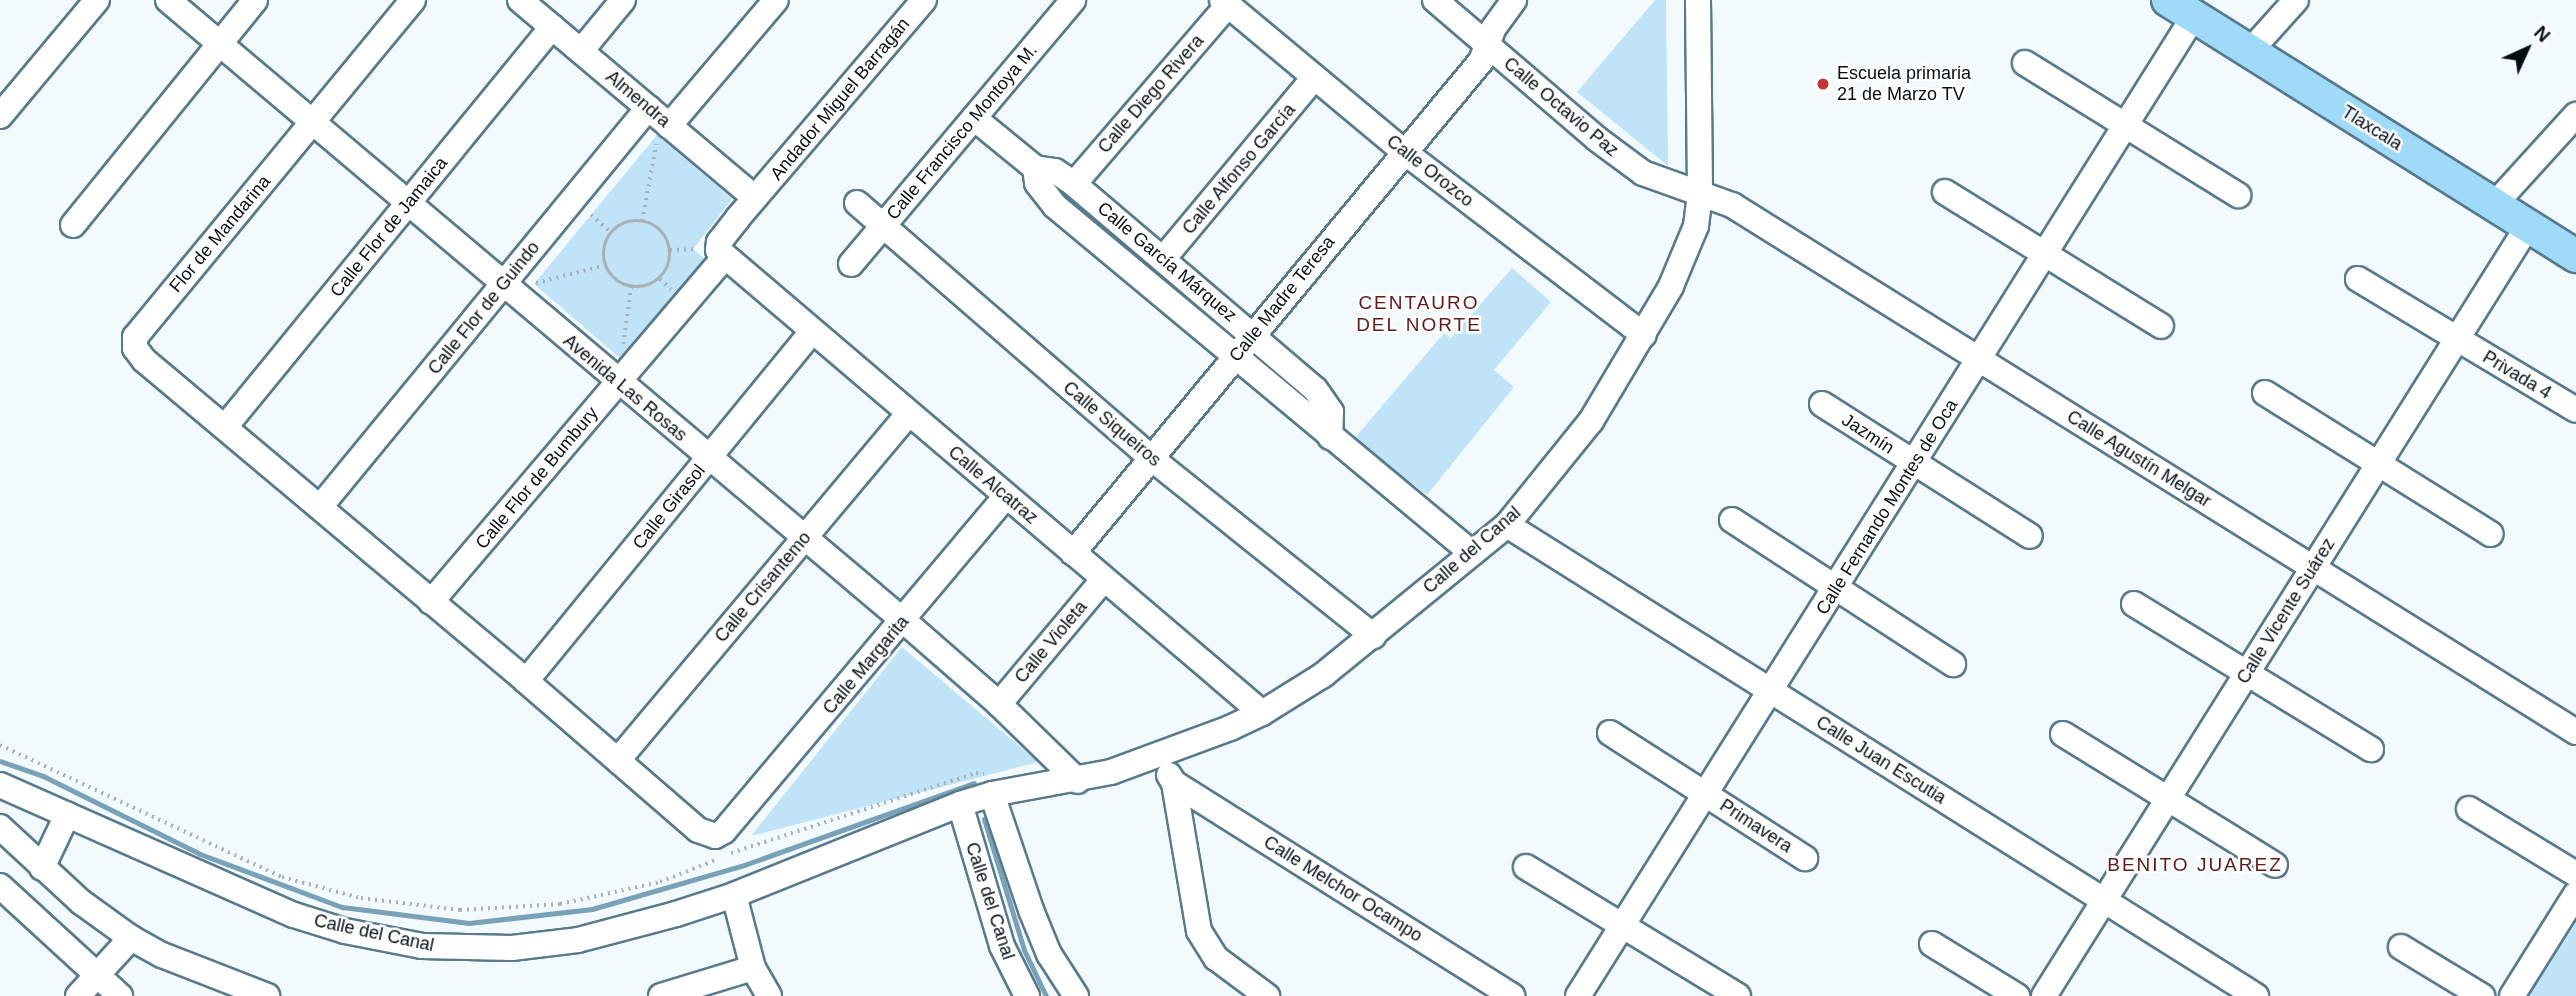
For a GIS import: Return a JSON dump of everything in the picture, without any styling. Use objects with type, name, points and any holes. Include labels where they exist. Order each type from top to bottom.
[{"type":"main road","name":"Tlaxcala","points":[[2181,8],[2576,256]]},
{"type":"street","points":[[0,116],[97,0]]},
{"type":"street","name":"Avenida Las Rosas","points":[[169,0],[803,539],[904,621],[999,704],[1078,781]]},
{"type":"street","points":[[73,225],[255,0]]},
{"type":"street","name":"Flor de Mandarina","points":[[225,427],[144,360],[135,348],[135,337],[413,0]]},
{"type":"street","name":"Almendra","points":[[520,0],[648,108],[663,130],[755,198]]},
{"type":"street","points":[[580,51],[623,0]]},
{"type":"street","points":[[663,130],[776,0]]},
{"type":"street","name":"Andador Miguel Barragán","points":[[724,258],[718,250],[719,242],[924,0]]},
{"type":"street","name":"Calle Francisco Montoya M.","points":[[851,264],[1073,0]]},
{"type":"street","name":"Calle Octavio Paz","points":[[1435,0],[1628,163],[1659,180],[1700,191]]},
{"type":"street","name":"Calle Madre Teresa","points":[[1073,553],[1403,151],[1481,61],[1493,29],[1514,0]]},
{"type":"street","name":"Calle del Canal","points":[[0,785],[293,915],[345,931],[422,946],[476,949],[544,946],[629,927],[734,895],[960,804],[1004,792],[1078,781],[1157,755],[1262,713],[1323,675],[1507,525],[1584,431],[1644,335],[1688,250],[1696,226],[1700,191],[1698,0]]},
{"type":"street","points":[[2251,50],[2296,0]]},
{"type":"street","name":"Calle Orozco","points":[[1225,3],[1403,151],[1644,335]]},
{"type":"street","name":"Calle Diego Rivera","points":[[1074,184],[1225,3]]},
{"type":"street","name":"Calle Fernando Montes de Oca","points":[[1578,996],[1915,465],[2126,125],[2181,8]]},
{"type":"street","name":"Calle Flor de Jamaica","points":[[225,427],[552,27]]},
{"type":"street","points":[[2025,63],[2238,195]]},
{"type":"street","name":"Calle Alfonso García","points":[[1163,259],[1314,78]]},
{"type":"street","name":"Calle Flor de Guindo","points":[[320,507],[648,108]]},
{"type":"street","points":[[2494,205],[2576,115]]},
{"type":"street","name":"Calle García Márquez","points":[[974,118],[1035,168],[1055,171],[1074,184],[1328,402],[1332,415],[1329,437]]},
{"type":"street","name":"Calle García Márquez","points":[[1035,168],[1037,183],[1055,206],[1329,437],[1472,553]]},
{"type":"street","name":"Calle Agustín Melgar","points":[[1700,191],[1732,205],[2576,732]]},
{"type":"street","points":[[1945,192],[2161,326]]},
{"type":"street","name":"Calle Siqueiros","points":[[857,203],[1152,458],[1373,636]]},
{"type":"street","name":"Calle Vicente Suárez","points":[[2044,996],[2528,226]]},
{"type":"street","name":"Calle Alcatraz","points":[[724,258],[1262,713]]},
{"type":"street","name":"Calle Flor de Bumbury","points":[[431,602],[724,258]]},
{"type":"street","name":"Privada 4","points":[[2358,279],[2576,410]]},
{"type":"street","name":"Calle Girasol","points":[[526,681],[812,332]]},
{"type":"street","points":[[2265,393],[2378,466],[2491,534]]},
{"type":"street","name":"Jazmín","points":[[1822,404],[2030,536]]},
{"type":"street","name":"Calle Crisantemo","points":[[618,760],[908,414]]},
{"type":"street","points":[[225,427],[618,760]]},
{"type":"street","name":"Calle Margarita","points":[[618,760],[698,830],[715,836],[724,831],[904,621],[1006,496]]},
{"type":"street","points":[[1732,520],[1953,664]]},
{"type":"street","name":"Calle Juan Escutia","points":[[1507,525],[2256,996]]},
{"type":"street","name":"Calle Violeta","points":[[999,704],[1104,579]]},
{"type":"street","points":[[2134,604],[2371,749]]},
{"type":"street","name":"Primavera","points":[[1609,733],[1805,858]]},
{"type":"street","points":[[2063,734],[2275,866]]},
{"type":"street","points":[[1157,755],[1174,783],[1199,931],[1216,958],[1267,996]]},
{"type":"street","name":"Calle Melchor Ocampo","points":[[1174,783],[1513,996]]},
{"type":"street","points":[[1004,792],[1031,910],[1049,954],[1076,996]]},
{"type":"street","name":"Calle del Canal","points":[[960,804],[1002,946],[1027,996]]},
{"type":"street","points":[[2469,809],[2576,874]]},
{"type":"street","points":[[42,867],[67,815]]},
{"type":"street","points":[[0,827],[81,902],[131,937],[162,955],[267,996]]},
{"type":"street","points":[[1526,867],[1738,996]]},
{"type":"street","points":[[0,886],[120,996]]},
{"type":"street","points":[[2512,996],[2576,894]]},
{"type":"street","points":[[734,895],[753,968],[769,996]]},
{"type":"street","points":[[78,996],[131,937]]},
{"type":"street","points":[[1932,944],[2017,996]]},
{"type":"street","points":[[2401,947],[2482,996]]},
{"type":"street","points":[[661,996],[753,968]]},
{"type":"path","points":[[642,221],[663,130]]},
{"type":"path","points":[[591,215],[611,233]]},
{"type":"path","points":[[631,221],[642,221],[661,231],[670,250],[670,260],[660,279],[641,287],[631,287],[611,275],[606,265],[606,243],[611,233],[631,221]]},
{"type":"path","points":[[670,250],[693,250]]},
{"type":"path","points":[[534,284],[606,265]]},
{"type":"path","points":[[622,346],[631,287]]},
{"type":"path","points":[[0,745],[282,877],[361,898],[460,910],[560,904],[660,882],[726,855],[976,773],[995,775],[1004,792]]},
{"type":"shaded area","points":[[1655,0],[1666,0],[1668,166],[1577,92]]},
{"type":"shaded area","points":[[657,135],[732,199],[693,249],[707,261],[621,359],[534,284]]},
{"type":"shaded area","points":[[1512,268],[1551,302],[1494,370],[1514,387],[1427,495],[1354,439],[1444,333],[1451,338]]},
{"type":"shaded area","points":[[902,647],[1038,762],[751,836]]},
{"type":"shaded area","points":[[2576,923],[2576,996],[2529,996]]},
{"type":"waterway","points":[[0,761],[43,776],[200,854],[342,907],[469,923],[592,909],[744,865],[974,783]]},
{"type":"waterway","points":[[984,819],[1024,950],[1046,996]]},
{"type":"place","name":"Escuela primaria 21 de Marzo TV","points":[[1823,84]]},
{"type":"district","name":"CENTAURO DEL NORTE","points":[[1419,314]]},
{"type":"district","name":"BENITO JUAREZ","points":[[2195,865]]}]
